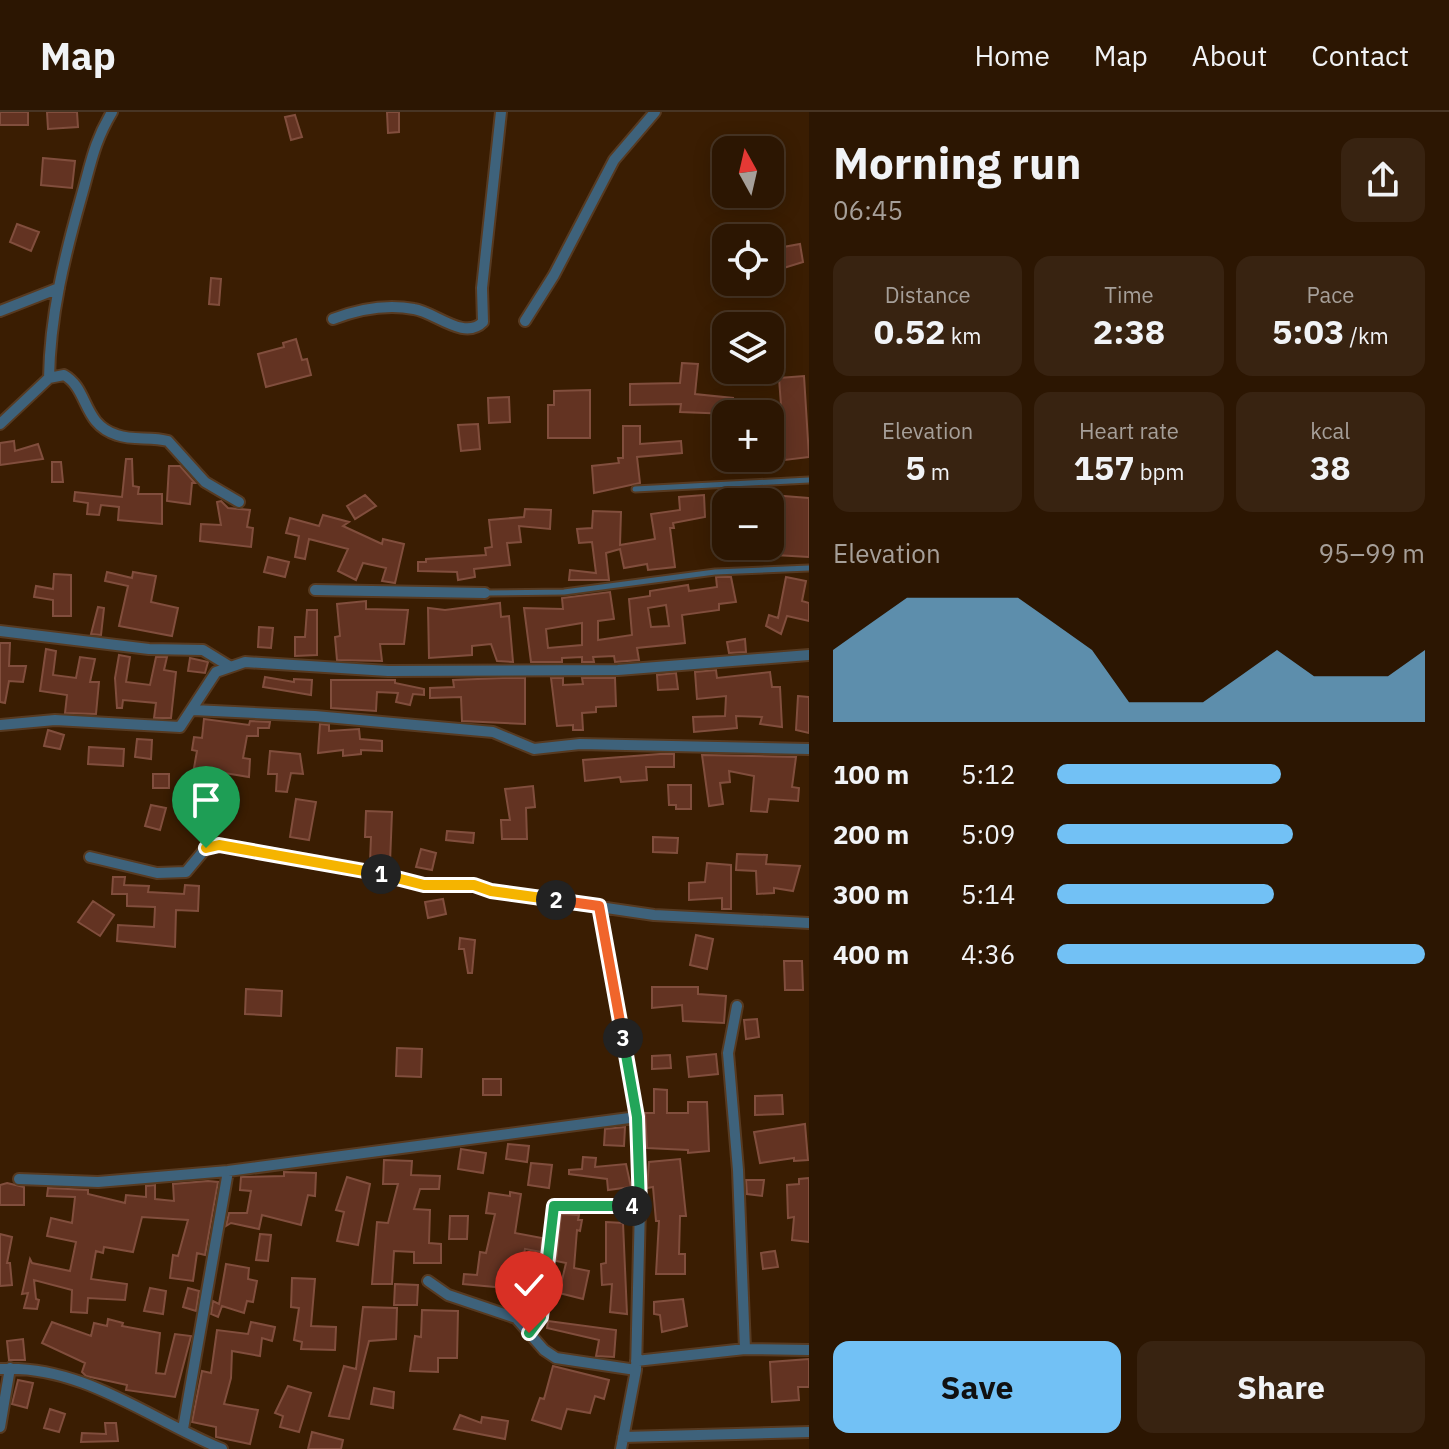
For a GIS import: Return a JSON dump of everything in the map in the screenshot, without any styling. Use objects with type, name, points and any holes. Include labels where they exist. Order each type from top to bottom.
[{"type":"street","points":[[49,378],[50,330],[93,144],[112,112]]},
{"type":"street","points":[[333,319],[351,312],[399,307],[433,314],[460,328],[470,329],[483,322],[483,277],[501,112]]},
{"type":"street","points":[[525,321],[554,275],[614,160],[655,112]]},
{"type":"street","points":[[0,311],[59,288]]},
{"type":"street","points":[[0,424],[49,378],[58,374],[71,379],[92,419],[101,427],[132,439],[168,441],[205,482],[239,502]]},
{"type":"street","points":[[315,590],[485,593]]},
{"type":"street","points":[[0,631],[149,649],[203,650],[229,666]]},
{"type":"street","points":[[0,725],[55,720],[180,727],[216,672],[245,662],[388,671],[618,670],[809,655]]},
{"type":"street","points":[[193,710],[315,716],[493,732],[534,749],[580,744],[809,749]]},
{"type":"street","points":[[90,857],[157,873],[186,872],[206,848],[219,845],[361,869],[424,885],[474,885],[491,891],[654,915],[809,923]]},
{"type":"street","points":[[599,906],[637,1117],[640,1206],[636,1366],[621,1449]]},
{"type":"street","points":[[737,1006],[728,1053],[738,1170],[745,1349]]},
{"type":"street","points":[[19,1179],[98,1182],[228,1171],[637,1117]]},
{"type":"street","points":[[183,1429],[228,1171]]},
{"type":"street","points":[[529,1333],[541,1317],[554,1206],[640,1206]]},
{"type":"street","points":[[428,1281],[448,1295],[516,1318],[544,1350],[556,1358],[636,1366],[745,1349],[809,1350]]},
{"type":"street","points":[[0,1427],[5,1369],[60,1377],[129,1401],[222,1449]]},
{"type":"street","points":[[623,1437],[809,1432]]},
{"type":"lane","points":[[635,489],[809,480]]},
{"type":"lane","points":[[485,593],[564,592],[715,572],[809,568]]},
{"type":"building","points":[[0,112],[28,112],[28,125],[0,125]]},
{"type":"building","points":[[47,112],[77,112],[78,127],[48,129]]},
{"type":"building","points":[[387,112],[399,112],[399,132],[388,133]]},
{"type":"building","points":[[295,115],[302,137],[291,140],[285,117]]},
{"type":"building","points":[[43,158],[75,161],[72,188],[41,185]]},
{"type":"building","points":[[17,224],[39,232],[31,251],[10,242]]},
{"type":"building","points":[[800,244],[803,262],[784,268],[784,247]]},
{"type":"building","points":[[211,278],[221,279],[219,305],[209,304]]},
{"type":"building","points":[[296,339],[302,360],[307,359],[311,375],[266,387],[258,354],[284,347],[283,343]]},
{"type":"building","points":[[682,363],[698,364],[695,394],[733,400],[712,400],[712,413],[680,412],[681,404],[630,405],[630,384],[680,383]]},
{"type":"building","points":[[804,376],[809,457],[785,460],[784,400],[781,400],[779,384],[784,384],[784,378]]},
{"type":"building","points":[[590,390],[590,438],[548,438],[548,405],[554,405],[554,391]]},
{"type":"building","points":[[509,397],[510,422],[489,423],[488,398]]},
{"type":"building","points":[[478,424],[480,449],[461,451],[458,425]]},
{"type":"building","points":[[623,426],[640,426],[640,444],[681,441],[682,453],[637,457],[640,483],[594,493],[592,466],[619,463],[618,458],[623,458]]},
{"type":"building","points":[[14,441],[15,451],[38,444],[43,459],[0,465],[0,443]]},
{"type":"building","points":[[126,459],[132,459],[133,486],[139,487],[138,494],[162,494],[162,524],[118,520],[119,507],[101,505],[99,515],[87,514],[88,503],[74,501],[75,492],[122,497]]},
{"type":"building","points":[[52,462],[61,462],[63,482],[52,482]]},
{"type":"building","points":[[169,466],[180,466],[195,483],[192,483],[190,504],[167,501]]},
{"type":"building","points":[[365,495],[376,506],[355,519],[347,506]]},
{"type":"building","points":[[704,495],[705,517],[673,523],[674,528],[670,528],[675,567],[648,570],[647,564],[624,568],[620,549],[606,553],[609,580],[569,580],[570,570],[596,573],[592,542],[579,543],[577,529],[592,528],[593,511],[621,512],[620,545],[655,539],[651,514],[680,510],[679,497]]},
{"type":"building","points":[[784,496],[809,498],[809,557],[784,556]]},
{"type":"building","points":[[221,501],[228,508],[250,510],[247,527],[253,528],[251,547],[200,541],[201,524],[221,525],[217,502]]},
{"type":"building","points":[[525,509],[551,510],[550,529],[519,526],[521,542],[507,543],[510,565],[474,569],[475,577],[458,580],[457,572],[418,571],[418,562],[426,562],[426,559],[486,555],[485,548],[492,547],[489,520],[524,517]]},
{"type":"building","points":[[323,515],[349,522],[343,526],[382,544],[383,539],[404,544],[395,583],[382,581],[386,568],[363,563],[356,580],[338,571],[348,549],[309,539],[305,559],[295,557],[299,536],[286,533],[290,518],[319,526]]},
{"type":"building","points":[[268,557],[289,562],[285,577],[264,572]]},
{"type":"building","points":[[107,572],[132,578],[133,572],[156,576],[151,602],[178,608],[172,636],[119,626],[128,586],[105,581]]},
{"type":"building","points":[[54,574],[71,575],[71,616],[53,616],[53,600],[34,597],[36,586],[53,589]]},
{"type":"building","points":[[716,577],[731,577],[736,602],[719,604],[719,610],[682,615],[685,643],[637,648],[639,660],[615,662],[614,656],[593,657],[594,662],[582,662],[582,657],[562,658],[562,662],[531,662],[524,608],[563,609],[562,598],[610,592],[614,619],[598,621],[598,640],[632,635],[629,599],[650,596],[650,591],[688,585],[689,591],[717,587]],"holes":[[[666,605],[669,626],[651,627],[648,608]],[[582,623],[582,645],[548,648],[546,629]]]},
{"type":"building","points":[[786,577],[806,581],[802,601],[809,603],[809,621],[787,616],[781,634],[766,626],[769,615],[778,618]]},
{"type":"building","points":[[366,601],[366,609],[408,610],[404,644],[380,644],[382,661],[337,660],[335,637],[340,636],[337,604]]},
{"type":"building","points":[[500,603],[501,617],[509,616],[513,662],[497,661],[491,644],[472,646],[472,655],[429,658],[428,608],[445,610]]},
{"type":"building","points":[[98,607],[104,608],[101,635],[91,634]]},
{"type":"building","points":[[307,610],[317,610],[317,655],[295,656],[295,637],[305,637]]},
{"type":"building","points":[[259,627],[273,628],[271,648],[258,647]]},
{"type":"building","points":[[745,639],[746,652],[729,653],[727,642]]},
{"type":"building","points":[[0,643],[10,643],[9,666],[26,666],[23,682],[9,681],[5,703],[0,702]]},
{"type":"building","points":[[46,649],[56,651],[53,675],[76,678],[80,657],[95,659],[90,682],[99,682],[96,714],[65,713],[67,695],[40,691]]},
{"type":"building","points":[[119,655],[130,657],[126,682],[150,685],[156,657],[167,657],[164,670],[176,672],[171,718],[154,718],[156,703],[123,700],[122,708],[117,708],[115,678]]},
{"type":"building","points":[[190,658],[208,662],[205,673],[188,671]]},
{"type":"building","points":[[716,670],[717,678],[770,672],[772,687],[780,687],[782,727],[760,724],[762,717],[736,716],[737,728],[694,732],[693,717],[725,716],[726,696],[697,699],[695,672]]},
{"type":"building","points":[[676,673],[678,689],[658,690],[657,675]]},
{"type":"building","points":[[265,677],[294,682],[294,679],[312,680],[311,695],[263,687]]},
{"type":"building","points":[[525,678],[525,724],[462,721],[461,697],[430,698],[430,688],[454,687],[453,680]]},
{"type":"building","points":[[551,678],[563,678],[563,685],[583,684],[582,678],[615,678],[616,706],[596,707],[596,712],[582,713],[583,730],[573,730],[573,725],[557,726]]},
{"type":"building","points":[[331,680],[395,680],[395,683],[424,689],[424,695],[413,694],[410,705],[396,702],[398,693],[377,692],[376,711],[331,708]]},
{"type":"building","points":[[798,696],[809,697],[809,733],[796,730]]},
{"type":"building","points":[[204,719],[249,725],[250,721],[270,722],[269,728],[258,728],[258,736],[247,736],[243,758],[250,759],[249,777],[194,768],[197,751],[192,750],[194,737],[202,738]]},
{"type":"building","points":[[320,724],[329,725],[329,731],[359,729],[360,739],[382,741],[382,751],[361,750],[361,754],[343,756],[343,750],[318,753]]},
{"type":"building","points":[[48,730],[64,735],[60,749],[44,746]]},
{"type":"building","points":[[137,739],[152,740],[151,759],[135,757]]},
{"type":"building","points":[[89,747],[124,749],[123,766],[88,764]]},
{"type":"building","points":[[270,751],[300,754],[303,774],[291,773],[287,792],[276,791],[277,774],[268,774]]},
{"type":"building","points":[[674,754],[674,767],[646,767],[647,780],[621,782],[620,777],[585,781],[583,760]]},
{"type":"building","points":[[702,755],[796,757],[792,787],[799,788],[798,801],[769,799],[767,812],[751,811],[754,776],[729,771],[730,782],[720,783],[723,804],[709,806]]},
{"type":"building","points":[[153,774],[169,774],[169,788],[153,788]]},
{"type":"building","points":[[668,785],[691,785],[691,809],[676,809],[676,805],[669,805]]},
{"type":"building","points":[[533,786],[535,807],[526,808],[527,839],[502,839],[501,820],[510,820],[505,789]]},
{"type":"building","points":[[296,799],[316,802],[309,840],[290,837]]},
{"type":"building","points":[[151,805],[166,808],[160,830],[145,826]]},
{"type":"building","points":[[366,811],[392,812],[390,863],[370,862],[371,837],[365,837]]},
{"type":"building","points":[[447,831],[474,833],[473,843],[446,840]]},
{"type":"building","points":[[653,837],[678,838],[677,853],[653,852]]},
{"type":"building","points":[[421,849],[436,853],[432,870],[416,867]]},
{"type":"building","points":[[737,854],[767,855],[766,864],[800,866],[793,891],[774,888],[774,893],[757,894],[756,871],[736,870]]},
{"type":"building","points":[[707,863],[731,865],[731,909],[722,909],[722,898],[689,900],[689,883],[705,882]]},
{"type":"building","points":[[113,877],[125,877],[124,885],[149,886],[148,892],[184,894],[185,885],[199,886],[198,911],[176,910],[175,947],[117,941],[118,925],[154,927],[155,907],[127,906],[127,894],[112,894]]},
{"type":"building","points":[[443,899],[446,914],[428,918],[425,902]]},
{"type":"building","points":[[93,901],[114,915],[100,936],[78,922]]},
{"type":"building","points":[[696,935],[713,939],[707,969],[690,965]]},
{"type":"building","points":[[460,938],[475,940],[472,973],[468,973],[464,949],[459,949]]},
{"type":"building","points":[[784,961],[802,961],[803,990],[785,990]]},
{"type":"building","points":[[652,987],[698,987],[698,994],[726,996],[724,1023],[683,1021],[682,1005],[652,1008]]},
{"type":"building","points":[[246,989],[282,991],[281,1016],[245,1014]]},
{"type":"building","points":[[757,1019],[759,1037],[746,1039],[744,1020]]},
{"type":"building","points":[[397,1048],[422,1049],[421,1077],[396,1076]]},
{"type":"building","points":[[716,1054],[718,1074],[689,1077],[687,1057]]},
{"type":"building","points":[[670,1055],[671,1068],[652,1069],[652,1056]]},
{"type":"building","points":[[483,1079],[501,1079],[501,1095],[483,1095]]},
{"type":"building","points":[[654,1089],[667,1090],[667,1113],[688,1113],[688,1102],[707,1102],[709,1151],[688,1153],[688,1150],[647,1148],[645,1113],[654,1113]]},
{"type":"building","points":[[782,1095],[783,1114],[755,1115],[755,1096]]},
{"type":"building","points":[[805,1124],[808,1160],[794,1161],[794,1158],[760,1163],[754,1132]]},
{"type":"building","points":[[625,1127],[624,1146],[604,1145],[605,1129]]},
{"type":"building","points":[[508,1144],[529,1146],[527,1162],[506,1159]]},
{"type":"building","points":[[461,1149],[486,1153],[483,1173],[458,1169]]},
{"type":"building","points":[[583,1157],[596,1158],[595,1167],[626,1164],[631,1187],[608,1190],[607,1179],[569,1174],[569,1170],[582,1169]]},
{"type":"building","points":[[680,1159],[686,1216],[680,1216],[679,1254],[685,1254],[685,1274],[656,1274],[659,1221],[656,1221],[653,1187],[647,1188],[649,1162]]},
{"type":"building","points":[[384,1160],[412,1161],[411,1175],[440,1176],[439,1189],[420,1189],[414,1209],[430,1210],[429,1243],[441,1244],[441,1263],[414,1263],[414,1252],[394,1251],[392,1284],[372,1284],[377,1222],[388,1223],[398,1184],[383,1184]]},
{"type":"building","points":[[531,1163],[552,1165],[549,1188],[528,1185]]},
{"type":"building","points":[[284,1172],[316,1173],[315,1196],[308,1195],[301,1225],[262,1215],[259,1229],[231,1223],[226,1226],[229,1213],[247,1213],[251,1191],[240,1190],[241,1177],[284,1176]]},
{"type":"building","points":[[347,1177],[370,1184],[358,1245],[337,1241],[344,1212],[336,1210]]},
{"type":"building","points":[[809,1178],[809,1242],[792,1240],[794,1217],[788,1218],[787,1185],[799,1184],[799,1179]]},
{"type":"building","points":[[746,1180],[764,1180],[762,1196],[747,1194]]},
{"type":"building","points":[[218,1182],[205,1255],[197,1253],[193,1281],[170,1278],[173,1255],[178,1256],[188,1220],[142,1217],[133,1252],[104,1247],[103,1253],[96,1251],[91,1279],[127,1284],[125,1300],[88,1298],[87,1313],[71,1312],[72,1290],[34,1280],[36,1299],[39,1300],[37,1309],[24,1308],[28,1293],[22,1294],[30,1259],[32,1263],[70,1271],[76,1242],[47,1236],[51,1218],[72,1223],[75,1197],[47,1196],[48,1188],[88,1190],[88,1194],[125,1203],[126,1195],[146,1197],[146,1186],[155,1185],[155,1199],[174,1201],[173,1184]]},
{"type":"building","points":[[7,1183],[24,1187],[24,1205],[0,1205],[0,1185]]},
{"type":"building","points":[[510,1192],[521,1194],[515,1233],[542,1238],[541,1252],[525,1249],[521,1269],[538,1271],[534,1312],[511,1308],[512,1294],[495,1287],[463,1284],[464,1274],[477,1275],[480,1252],[486,1253],[495,1214],[486,1213],[489,1193],[510,1196]]},
{"type":"building","points":[[561,1214],[579,1215],[578,1220],[582,1220],[580,1231],[577,1230],[574,1268],[589,1271],[583,1299],[559,1293],[566,1263],[556,1261]]},
{"type":"building","points":[[450,1216],[468,1216],[467,1239],[449,1239]]},
{"type":"building","points":[[606,1222],[623,1223],[627,1314],[610,1312],[612,1284],[602,1285],[601,1264],[606,1263]]},
{"type":"building","points":[[0,1234],[12,1237],[7,1263],[10,1263],[12,1285],[0,1286]]},
{"type":"building","points":[[260,1234],[271,1235],[268,1261],[256,1260]]},
{"type":"building","points":[[775,1251],[778,1267],[763,1269],[761,1253]]},
{"type":"building","points":[[226,1264],[249,1268],[248,1279],[257,1281],[253,1302],[247,1301],[244,1313],[222,1306],[218,1317],[211,1314],[213,1301],[219,1304]]},
{"type":"building","points":[[292,1278],[315,1279],[311,1326],[336,1327],[335,1350],[301,1349],[302,1342],[294,1340],[299,1308],[291,1307]]},
{"type":"building","points":[[395,1284],[418,1285],[417,1305],[394,1305]]},
{"type":"building","points":[[150,1288],[166,1291],[163,1314],[144,1311]]},
{"type":"building","points":[[188,1288],[199,1291],[196,1311],[183,1307]]},
{"type":"building","points":[[683,1299],[687,1326],[662,1332],[660,1315],[654,1314],[654,1302]]},
{"type":"building","points":[[363,1307],[397,1308],[396,1339],[369,1341],[349,1419],[329,1416],[344,1366],[356,1369]]},
{"type":"building","points":[[422,1310],[458,1311],[457,1358],[438,1358],[438,1372],[410,1371],[415,1336],[421,1337]]},
{"type":"building","points":[[108,1319],[123,1323],[122,1326],[160,1333],[156,1373],[165,1374],[175,1334],[191,1336],[175,1397],[126,1390],[127,1385],[86,1376],[82,1372],[85,1363],[42,1343],[52,1322],[91,1336],[94,1323],[107,1326]]},
{"type":"building","points":[[548,1321],[616,1330],[614,1357],[596,1356],[599,1340],[547,1328]]},
{"type":"building","points":[[251,1322],[275,1327],[272,1341],[262,1338],[260,1356],[232,1351],[231,1378],[224,1404],[258,1410],[250,1444],[216,1437],[216,1427],[192,1422],[202,1371],[211,1373],[217,1330],[248,1334]]},
{"type":"building","points":[[23,1339],[25,1360],[9,1360],[7,1341]]},
{"type":"building","points":[[809,1359],[809,1387],[798,1387],[799,1400],[772,1402],[770,1362]]},
{"type":"building","points":[[553,1366],[609,1380],[604,1399],[595,1396],[590,1413],[567,1409],[561,1429],[532,1420],[540,1398],[544,1399]]},
{"type":"building","points":[[18,1380],[33,1383],[27,1408],[12,1404]]},
{"type":"building","points":[[288,1386],[311,1393],[299,1432],[280,1427],[283,1416],[275,1413]]},
{"type":"building","points":[[374,1388],[394,1392],[393,1408],[371,1404]]},
{"type":"building","points":[[50,1409],[65,1414],[59,1432],[44,1428]]},
{"type":"building","points":[[460,1415],[481,1423],[482,1417],[508,1421],[505,1439],[454,1429]]},
{"type":"building","points":[[105,1423],[116,1423],[118,1441],[81,1442],[82,1433],[106,1434]]},
{"type":"building","points":[[312,1432],[343,1440],[341,1449],[308,1449]]},
{"type":"route","points":[[206,848],[219,845],[361,869],[424,885],[474,885],[491,891],[599,906],[637,1117],[640,1206],[554,1206],[541,1317],[529,1333]]}]
